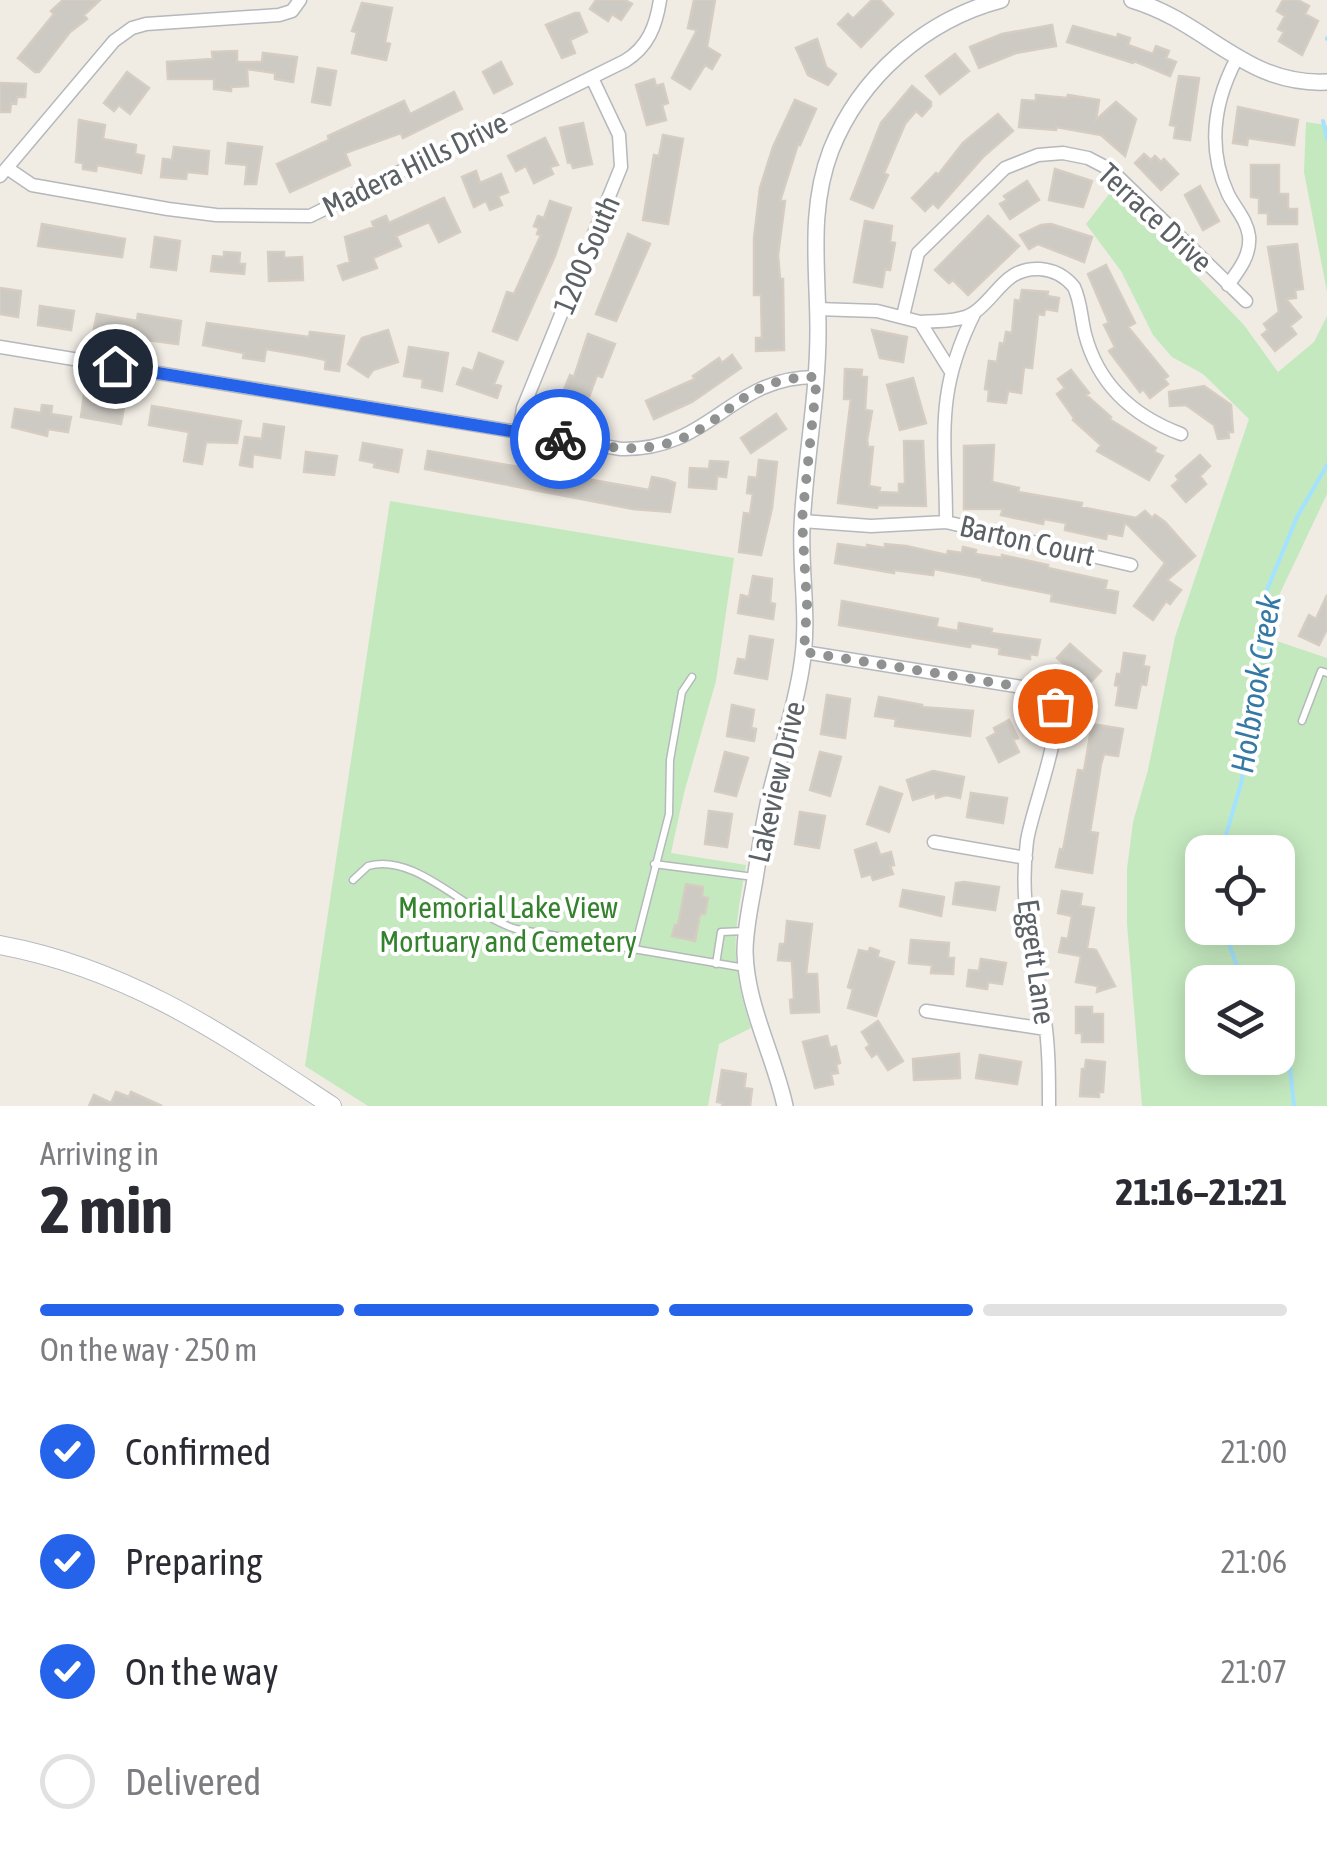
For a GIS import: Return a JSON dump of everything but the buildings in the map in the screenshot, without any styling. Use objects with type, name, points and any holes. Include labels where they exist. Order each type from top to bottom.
[{"type":"main road","points":[[0,946],[82,966],[154,995],[210,1026],[332,1106]]},
{"type":"street","points":[[4,172],[126,31],[146,24],[280,15],[297,7],[300,0]]},
{"type":"street","name":"Madera Hills Drive","points":[[4,172],[39,187],[168,210],[302,217],[330,209],[625,62],[652,33],[660,0]]},
{"type":"street","name":"Lakeview Drive","points":[[785,1106],[746,968],[746,931],[770,793],[791,727],[804,652],[807,605],[802,520],[817,377],[814,244],[818,199],[830,154],[851,112],[879,75],[921,36],[961,14],[1001,0]]},
{"type":"street","points":[[1132,0],[1179,19],[1237,58],[1274,76],[1327,82]]},
{"type":"street","points":[[1228,286],[1244,261],[1249,236],[1222,178],[1215,121],[1222,90],[1237,58]]},
{"type":"street","name":"1200 South","points":[[519,433],[524,408],[621,167],[619,135],[592,78]]},
{"type":"street","name":"Terrace Drive","points":[[903,316],[911,275],[922,248],[1006,168],[1026,158],[1050,153],[1088,158],[1111,170],[1246,301]]},
{"type":"street","points":[[946,522],[943,430],[950,370],[974,314],[1017,272],[1043,269],[1060,274],[1078,296],[1088,344],[1098,369],[1114,391],[1142,416],[1181,434]]},
{"type":"street","points":[[817,310],[864,309],[920,322],[974,314]]},
{"type":"street","points":[[920,322],[950,370]]},
{"type":"street","points":[[0,347],[604,447],[653,447],[697,431],[761,386],[786,378],[817,377]]},
{"type":"street","name":"Barton Court","points":[[802,520],[872,526],[946,522],[1131,565]]},
{"type":"street","name":"Eggett Lane","points":[[804,652],[1034,689],[1045,692],[1053,701],[1056,712],[1052,740],[1026,858],[1026,925],[1046,1028],[1049,1106]]},
{"type":"street","points":[[934,842],[1026,858]]},
{"type":"street","points":[[926,1011],[1046,1028]]},
{"type":"lane","points":[[1302,721],[1321,671],[1327,673]]},
{"type":"lane","points":[[634,951],[670,808],[670,760],[682,692],[692,676]]},
{"type":"lane","points":[[654,864],[755,877]]},
{"type":"lane","points":[[353,880],[368,866],[407,866],[500,924],[746,968]]},
{"type":"lane","points":[[716,964],[720,932],[746,931]]},
{"type":"green space","points":[[1306,122],[1327,125],[1327,292],[1304,172]]},
{"type":"green space","points":[[1113,189],[1244,325],[1278,372],[1314,342],[1327,316],[1327,494],[1274,606],[1271,639],[1327,658],[1327,1106],[1142,1106],[1127,924],[1127,869],[1133,822],[1148,770],[1175,637],[1249,419],[1203,374],[1172,357],[1153,335],[1121,271],[1086,224]]},
{"type":"green space","name":"Memorial Lake View Mortuary and Cemetery","points":[[390,501],[734,558],[716,681],[671,853],[746,865],[736,947],[739,983],[751,1028],[719,1044],[708,1106],[368,1106],[305,1066]]},
{"type":"waterway","name":"Holbrook Creek","points":[[1323,121],[1327,139]]},
{"type":"waterway","name":"Holbrook Creek","points":[[1226,835],[1242,780],[1244,735],[1259,657],[1264,597],[1297,517],[1327,465]]},
{"type":"waterway","name":"Holbrook Creek","points":[[1229,945],[1237,965]]},
{"type":"waterway","name":"Holbrook Creek","points":[[1291,1075],[1294,1106]]},
{"type":"way so far","points":[[560,439],[621,449],[653,447],[697,431],[761,386],[786,378],[817,377],[802,520],[807,605],[804,652],[1034,689],[1050,696],[1055,706]]},
{"type":"route","points":[[115,366],[560,439]]}]
